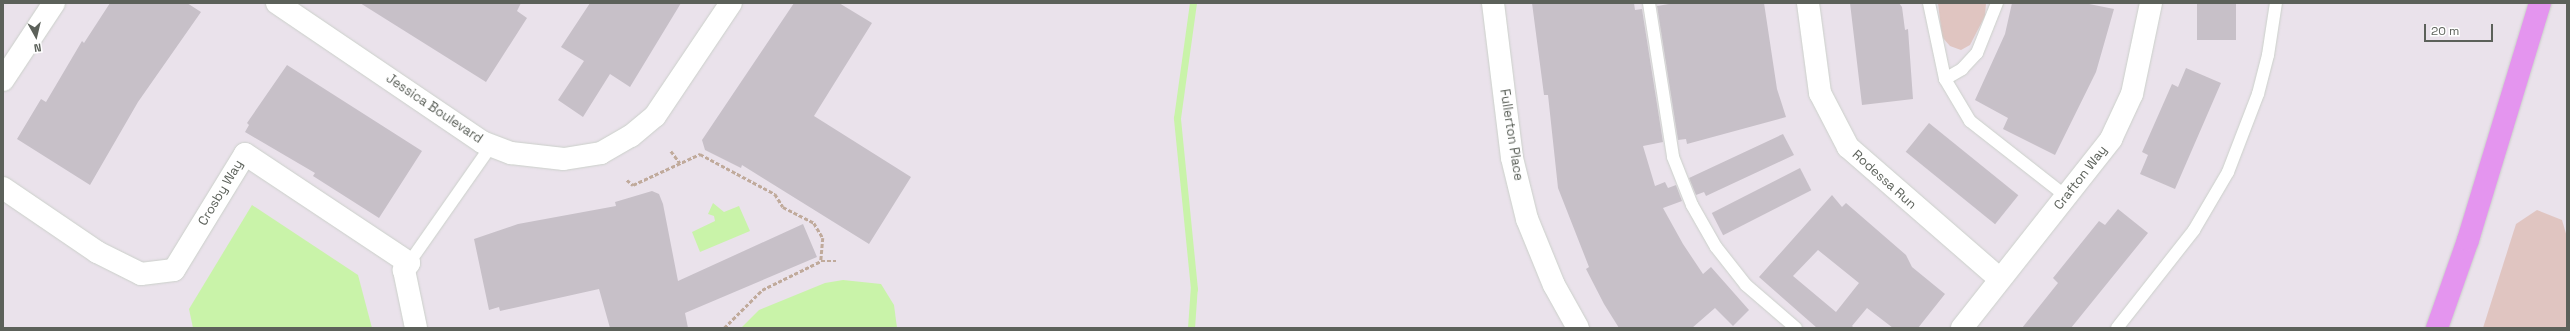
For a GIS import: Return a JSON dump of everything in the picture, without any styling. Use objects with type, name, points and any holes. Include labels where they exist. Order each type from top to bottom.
[{"type":"highway","points":[[2437,328],[2468,240],[2540,3]]},
{"type":"street","points":[[3,80],[54,3]]},
{"type":"street","name":"Jessica Boulevard","points":[[277,3],[491,146],[511,153],[564,159],[601,153],[631,136],[655,116],[731,3]]},
{"type":"street","name":"Fullerton Place","points":[[1493,3],[1512,158],[1527,219],[1554,285],[1578,328]]},
{"type":"street","name":"Rodessa Run","points":[[1808,3],[1820,93],[1848,147],[2000,279]]},
{"type":"street","name":"Crafton Way","points":[[1962,328],[2067,197],[2111,139],[2132,94],[2151,3]]},
{"type":"street","name":"Crosby Way","points":[[3,188],[96,252],[141,274],[174,270],[245,154],[409,263]]},
{"type":"street","points":[[409,263],[404,270],[416,328]]},
{"type":"lane","points":[[1649,3],[1673,157],[1692,205],[1716,247],[1746,285],[1796,328]]},
{"type":"lane","points":[[1929,3],[1945,79],[1970,121],[2067,197]]},
{"type":"lane","points":[[1945,79],[1962,70],[1977,53],[1997,3]]},
{"type":"lane","points":[[2117,328],[2194,230],[2228,172],[2258,94],[2268,55],[2276,3]]},
{"type":"lane","points":[[409,263],[491,146]]},
{"type":"path","points":[[671,151],[680,164]]},
{"type":"path","points":[[627,180],[633,185],[700,154],[775,194],[783,207],[822,231],[821,261]]},
{"type":"path","points":[[724,328],[762,290],[821,261],[836,261]]},
{"type":"shaded area","points":[[1938,3],[1986,3],[1985,16],[1970,45],[1961,50],[1950,46],[1942,37]]},
{"type":"shaded area","points":[[713,203],[724,212],[739,206],[750,231],[700,252],[692,232],[715,221],[714,216],[708,214]]},
{"type":"shaded area","points":[[252,205],[358,275],[372,328],[193,328],[189,309]]},
{"type":"shaded area","points":[[2537,210],[2562,220],[2567,237],[2567,328],[2483,328],[2516,224]]},
{"type":"shaded area","points":[[843,280],[881,284],[894,305],[897,328],[741,328],[759,310],[825,283]]},
{"type":"building","points":[[110,3],[187,3],[201,12],[138,102],[90,185],[17,139],[41,99],[46,102],[82,41],[84,43]]},
{"type":"building","points":[[360,3],[521,3],[517,11],[527,18],[486,82]]},
{"type":"building","points":[[590,3],[681,3],[630,87],[610,74],[583,117],[558,100],[584,61],[561,47]]},
{"type":"building","points":[[794,3],[839,3],[872,23],[814,116],[911,177],[869,244],[742,165],[741,168],[705,150],[702,140]]},
{"type":"building","points":[[1532,3],[1634,3],[1635,10],[1642,9],[1663,142],[1643,146],[1655,186],[1665,182],[1668,188],[1676,185],[1682,201],[1663,208],[1683,244],[1703,274],[1711,267],[1749,310],[1733,326],[1715,308],[1692,328],[1619,328],[1604,304],[1586,269],[1589,267],[1558,188],[1548,95],[1544,95]]},
{"type":"building","points":[[1675,3],[1764,3],[1777,89],[1786,117],[1687,144],[1686,139],[1678,140],[1657,6]]},
{"type":"building","points":[[1850,3],[1899,3],[1902,7],[1905,30],[1908,29],[1913,99],[1862,105]]},
{"type":"building","points":[[2012,3],[2084,3],[2114,9],[2096,72],[2055,155],[2003,129],[2008,118],[1975,100],[2005,34]]},
{"type":"building","points":[[2197,3],[2236,3],[2236,40],[2197,40]]},
{"type":"building","points":[[287,65],[422,151],[379,218],[313,176],[315,173],[245,132],[249,125],[247,123]]},
{"type":"building","points":[[2186,68],[2221,83],[2175,189],[2140,174],[2148,155],[2142,152],[2172,84],[2178,87]]},
{"type":"building","points":[[1929,123],[2018,195],[1995,224],[1906,152]]},
{"type":"building","points":[[1783,134],[1794,155],[1706,196],[1704,192],[1696,195],[1689,178]]},
{"type":"building","points":[[1800,168],[1811,190],[1723,235],[1712,213]]},
{"type":"building","points":[[652,191],[659,194],[663,204],[678,281],[803,224],[817,257],[685,313],[688,328],[610,328],[599,289],[500,311],[499,307],[489,310],[474,239],[518,224],[616,206],[615,202]]},
{"type":"building","points":[[1832,195],[1842,207],[1846,203],[1906,255],[1912,267],[1945,294],[1918,328],[1893,328],[1867,308],[1852,326],[1854,328],[1817,328],[1759,277]],"holes":[[[1818,250],[1859,283],[1836,312],[1793,276]]]},
{"type":"building","points":[[2118,209],[2148,233],[2071,328],[2022,328],[2058,283],[2053,278],[2099,221],[2105,225]]},
{"type":"waterway","points":[[1191,328],[1194,289],[1177,118],[1193,3]]}]
